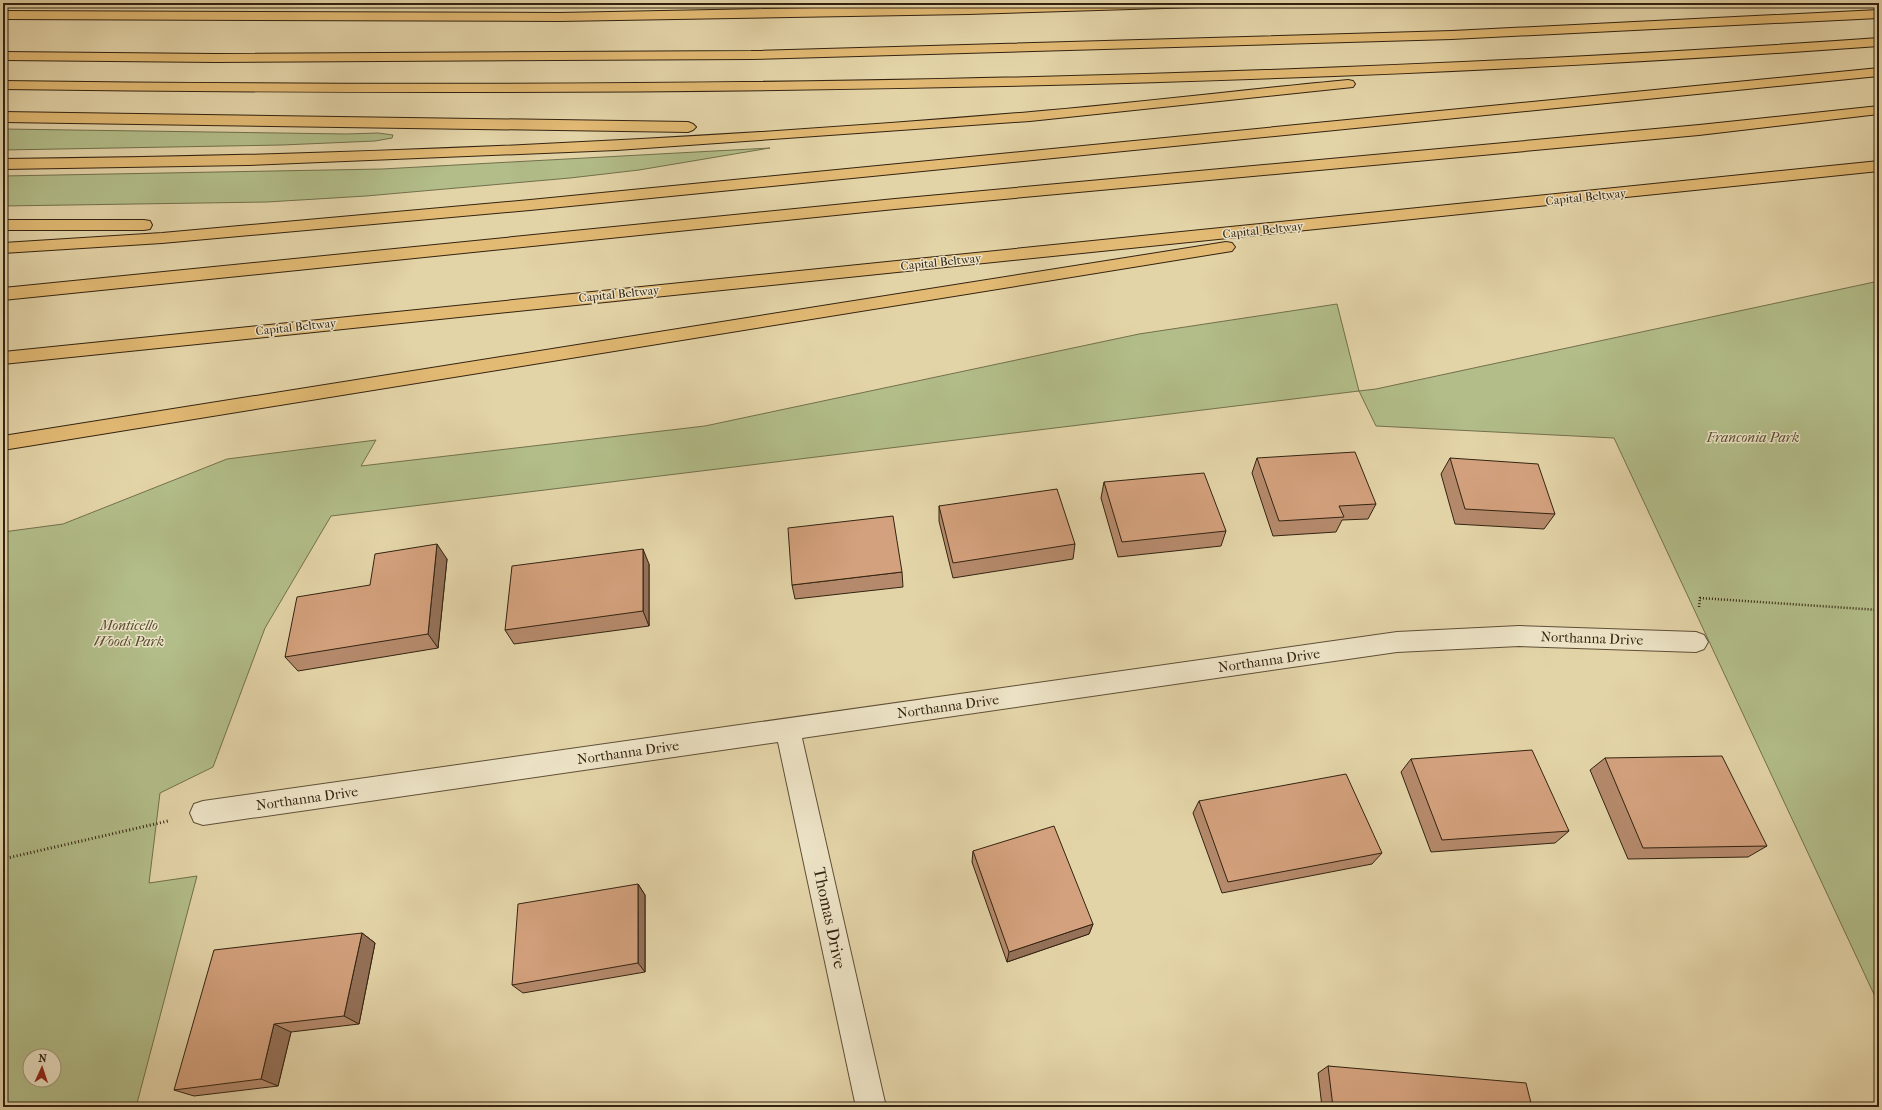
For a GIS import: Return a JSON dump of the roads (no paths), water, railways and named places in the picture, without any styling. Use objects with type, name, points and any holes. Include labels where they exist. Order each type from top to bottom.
[{"type":"highway","points":[[317,3],[559,17]]},
{"type":"highway","points":[[3,15],[559,17],[961,10],[1197,3]]},
{"type":"highway","points":[[3,56],[216,58],[751,55],[1452,35],[1879,14]]},
{"type":"highway","points":[[3,85],[512,88],[953,84],[1584,61],[1879,42]]},
{"type":"highway","points":[[3,164],[235,161],[423,155],[612,145],[986,120],[1584,61]]},
{"type":"highway","points":[[3,248],[162,238],[530,204],[1879,72]]},
{"type":"highway","points":[[3,294],[895,204],[1699,130],[1879,110]]},
{"type":"highway","points":[[3,117],[659,127],[882,127]]},
{"type":"highway","name":"Capital Beltway","points":[[3,358],[621,293],[1430,213],[1879,166]]},
{"type":"highway","points":[[3,225],[136,225],[251,222],[530,204]]},
{"type":"highway","points":[[3,443],[958,291],[1430,213]]},
{"type":"street","name":"Northanna Drive","points":[[203,813],[1397,642],[1519,636],[1696,642]]},
{"type":"street","name":"Thomas Drive","points":[[788,729],[871,1107]]},
{"type":"park label","name":"Franconia Park","points":[[1753,437]]},
{"type":"park label","name":"Monticello Woods Park","points":[[129,634]]}]
